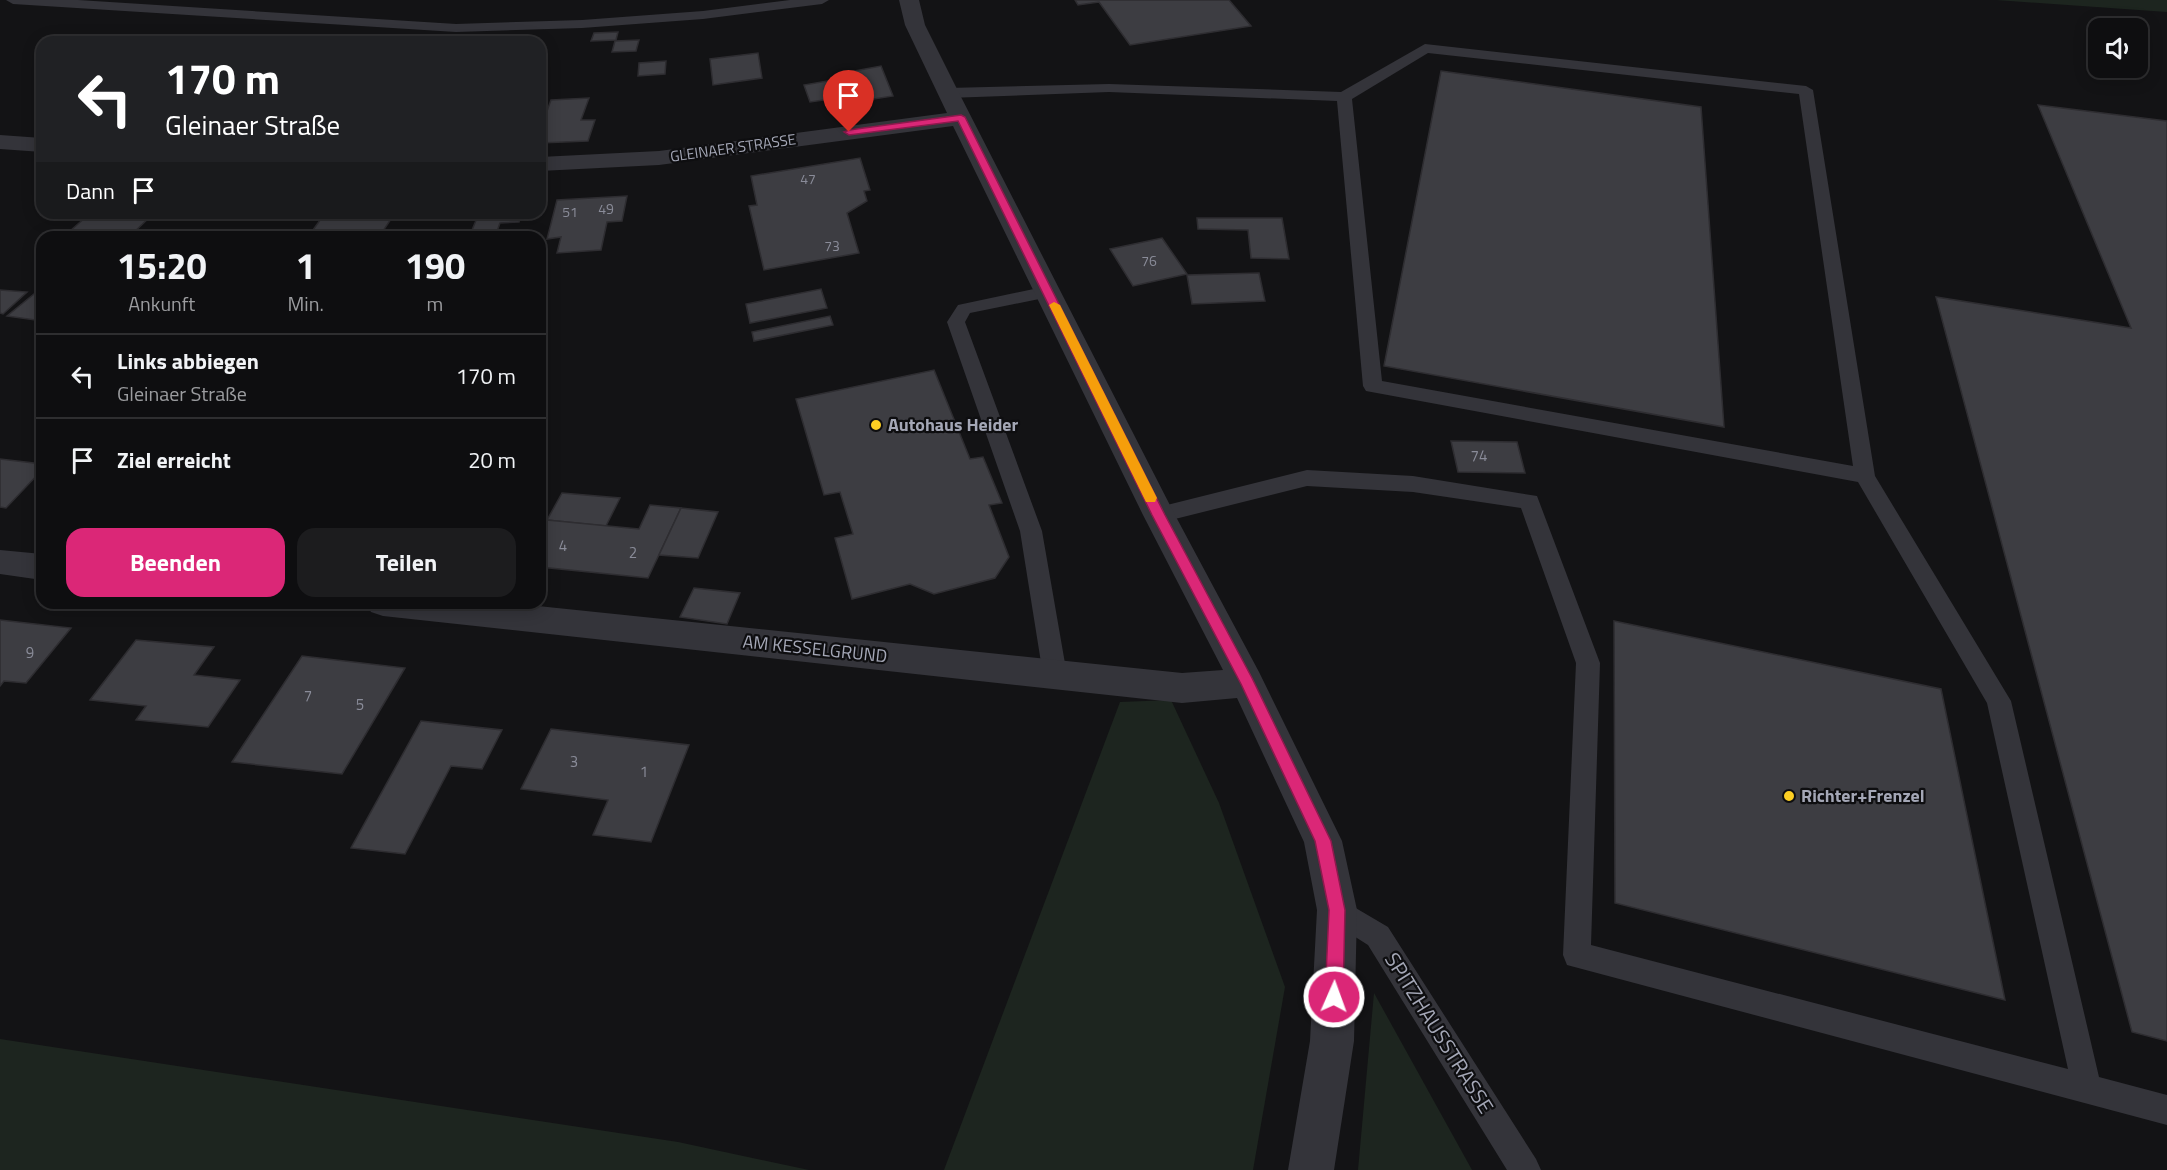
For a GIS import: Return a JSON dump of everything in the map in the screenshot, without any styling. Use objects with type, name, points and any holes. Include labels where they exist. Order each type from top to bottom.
[{"type":"street","points":[[909,0],[915,25],[954,105],[1159,515],[1247,682],[1323,841],[1337,910],[1332,1041],[1311,1170]]},
{"type":"street","name":"GLEINAER STRASSE","points":[[546,164],[659,158],[954,105]]},
{"type":"street","points":[[0,142],[36,145]]},
{"type":"street","points":[[0,562],[36,566]]},
{"type":"street","name":"AM KESSELGRUND","points":[[439,609],[1182,688],[1247,682]]},
{"type":"lane","points":[[13,0],[456,28],[582,24],[703,15],[822,0]]},
{"type":"lane","points":[[954,105],[1109,88],[1344,97],[1425,48],[1806,90],[1865,476],[1999,701],[2087,1089]]},
{"type":"lane","points":[[1344,97],[1373,386],[1865,476]]},
{"type":"lane","points":[[1048,292],[964,309],[956,322],[1031,531],[1055,675]]},
{"type":"lane","points":[[1159,515],[1307,478],[1413,484],[1529,501],[1588,663],[1577,955],[2167,1110]]},
{"type":"lane","name":"SPITZHAUSSTRASSE","points":[[1337,910],[1378,936],[1525,1170]]},
{"type":"shaded area","points":[[1996,0],[2167,0],[2167,12]]},
{"type":"shaded area","points":[[1171,700],[1219,803],[1285,987],[1253,1170],[944,1170],[1120,702]]},
{"type":"shaded area","points":[[1374,993],[1472,1170],[1358,1170]]},
{"type":"shaded area","points":[[0,1039],[678,1142],[809,1170],[0,1170]]},
{"type":"building","points":[[1075,0],[1229,0],[1251,26],[1130,45],[1099,2],[1078,5]]},
{"type":"building","points":[[618,32],[616,40],[591,41],[594,33]]},
{"type":"building","points":[[639,40],[636,51],[612,52],[615,41]]},
{"type":"building","points":[[758,53],[762,78],[713,85],[710,59]]},
{"type":"building","points":[[666,61],[665,74],[638,76],[639,63]]},
{"type":"building","points":[[881,66],[893,96],[855,102],[852,96],[810,102],[804,85],[845,78],[843,73]]},
{"type":"building","points":[[1441,71],[1701,107],[1724,427],[1384,366]]},
{"type":"building","points":[[589,98],[581,120],[595,120],[588,141],[546,143],[546,114],[551,100]]},
{"type":"building","points":[[2038,105],[2167,121],[2167,1041],[2132,1032],[1936,297],[2131,328]]},
{"type":"building","points":[[860,158],[870,190],[864,191],[867,201],[847,213],[859,253],[764,270],[749,206],[757,205],[751,176]]},
{"type":"building","points":[[627,196],[622,221],[607,222],[601,250],[557,253],[561,237],[547,239],[557,200]]},
{"type":"building","points":[[1197,218],[1282,218],[1289,259],[1251,258],[1248,230],[1198,229]]},
{"type":"building","points":[[84,219],[148,219],[135,231],[70,231]]},
{"type":"building","points":[[321,219],[391,219],[383,231],[313,230]]},
{"type":"building","points":[[477,219],[520,219],[519,222],[500,223],[497,231],[472,231]]},
{"type":"building","points":[[1162,238],[1187,274],[1133,286],[1110,249]]},
{"type":"building","points":[[1259,273],[1265,301],[1192,304],[1187,275]]},
{"type":"building","points":[[821,289],[827,308],[750,323],[746,304]]},
{"type":"building","points":[[0,290],[27,292],[3,314],[0,313]]},
{"type":"building","points":[[34,294],[36,294],[36,320],[7,316]]},
{"type":"building","points":[[830,316],[833,325],[754,341],[752,332]]},
{"type":"building","points":[[934,370],[970,459],[983,457],[1002,503],[989,505],[1009,557],[995,578],[934,594],[910,584],[852,599],[835,538],[853,534],[840,492],[824,495],[796,399]]},
{"type":"building","points":[[1451,441],[1517,442],[1525,473],[1458,472]]},
{"type":"building","points":[[0,459],[36,463],[36,476],[6,508],[0,507]]},
{"type":"building","points":[[562,493],[620,498],[606,526],[547,520]]},
{"type":"building","points":[[650,505],[681,508],[648,578],[546,568],[547,520],[639,529]]},
{"type":"building","points":[[681,508],[718,512],[698,558],[659,555]]},
{"type":"building","points":[[694,588],[740,593],[727,624],[680,617]]},
{"type":"building","points":[[0,620],[71,628],[26,683],[4,681],[0,686]]},
{"type":"building","name":"Richter+Frenzel","points":[[1614,621],[1941,689],[2005,1000],[1615,903]]},
{"type":"building","points":[[136,640],[214,647],[194,675],[240,680],[208,727],[136,720],[146,706],[90,700]]},
{"type":"building","points":[[302,656],[405,668],[342,774],[232,762]]},
{"type":"building","points":[[421,721],[502,730],[482,769],[451,766],[405,854],[351,848]]},
{"type":"building","points":[[551,729],[689,745],[651,842],[593,835],[608,800],[521,789]]},
{"type":"slow traffic","points":[[1054,305],[1151,498]]},
{"type":"place","name":"Autohaus Heider","points":[[876,425]]},
{"type":"place","name":"Richter+Frenzel","points":[[1789,796]]},
{"type":"route","points":[[849,132],[961,117],[1159,515],[1247,682],[1323,841],[1337,910],[1334,997]]}]
